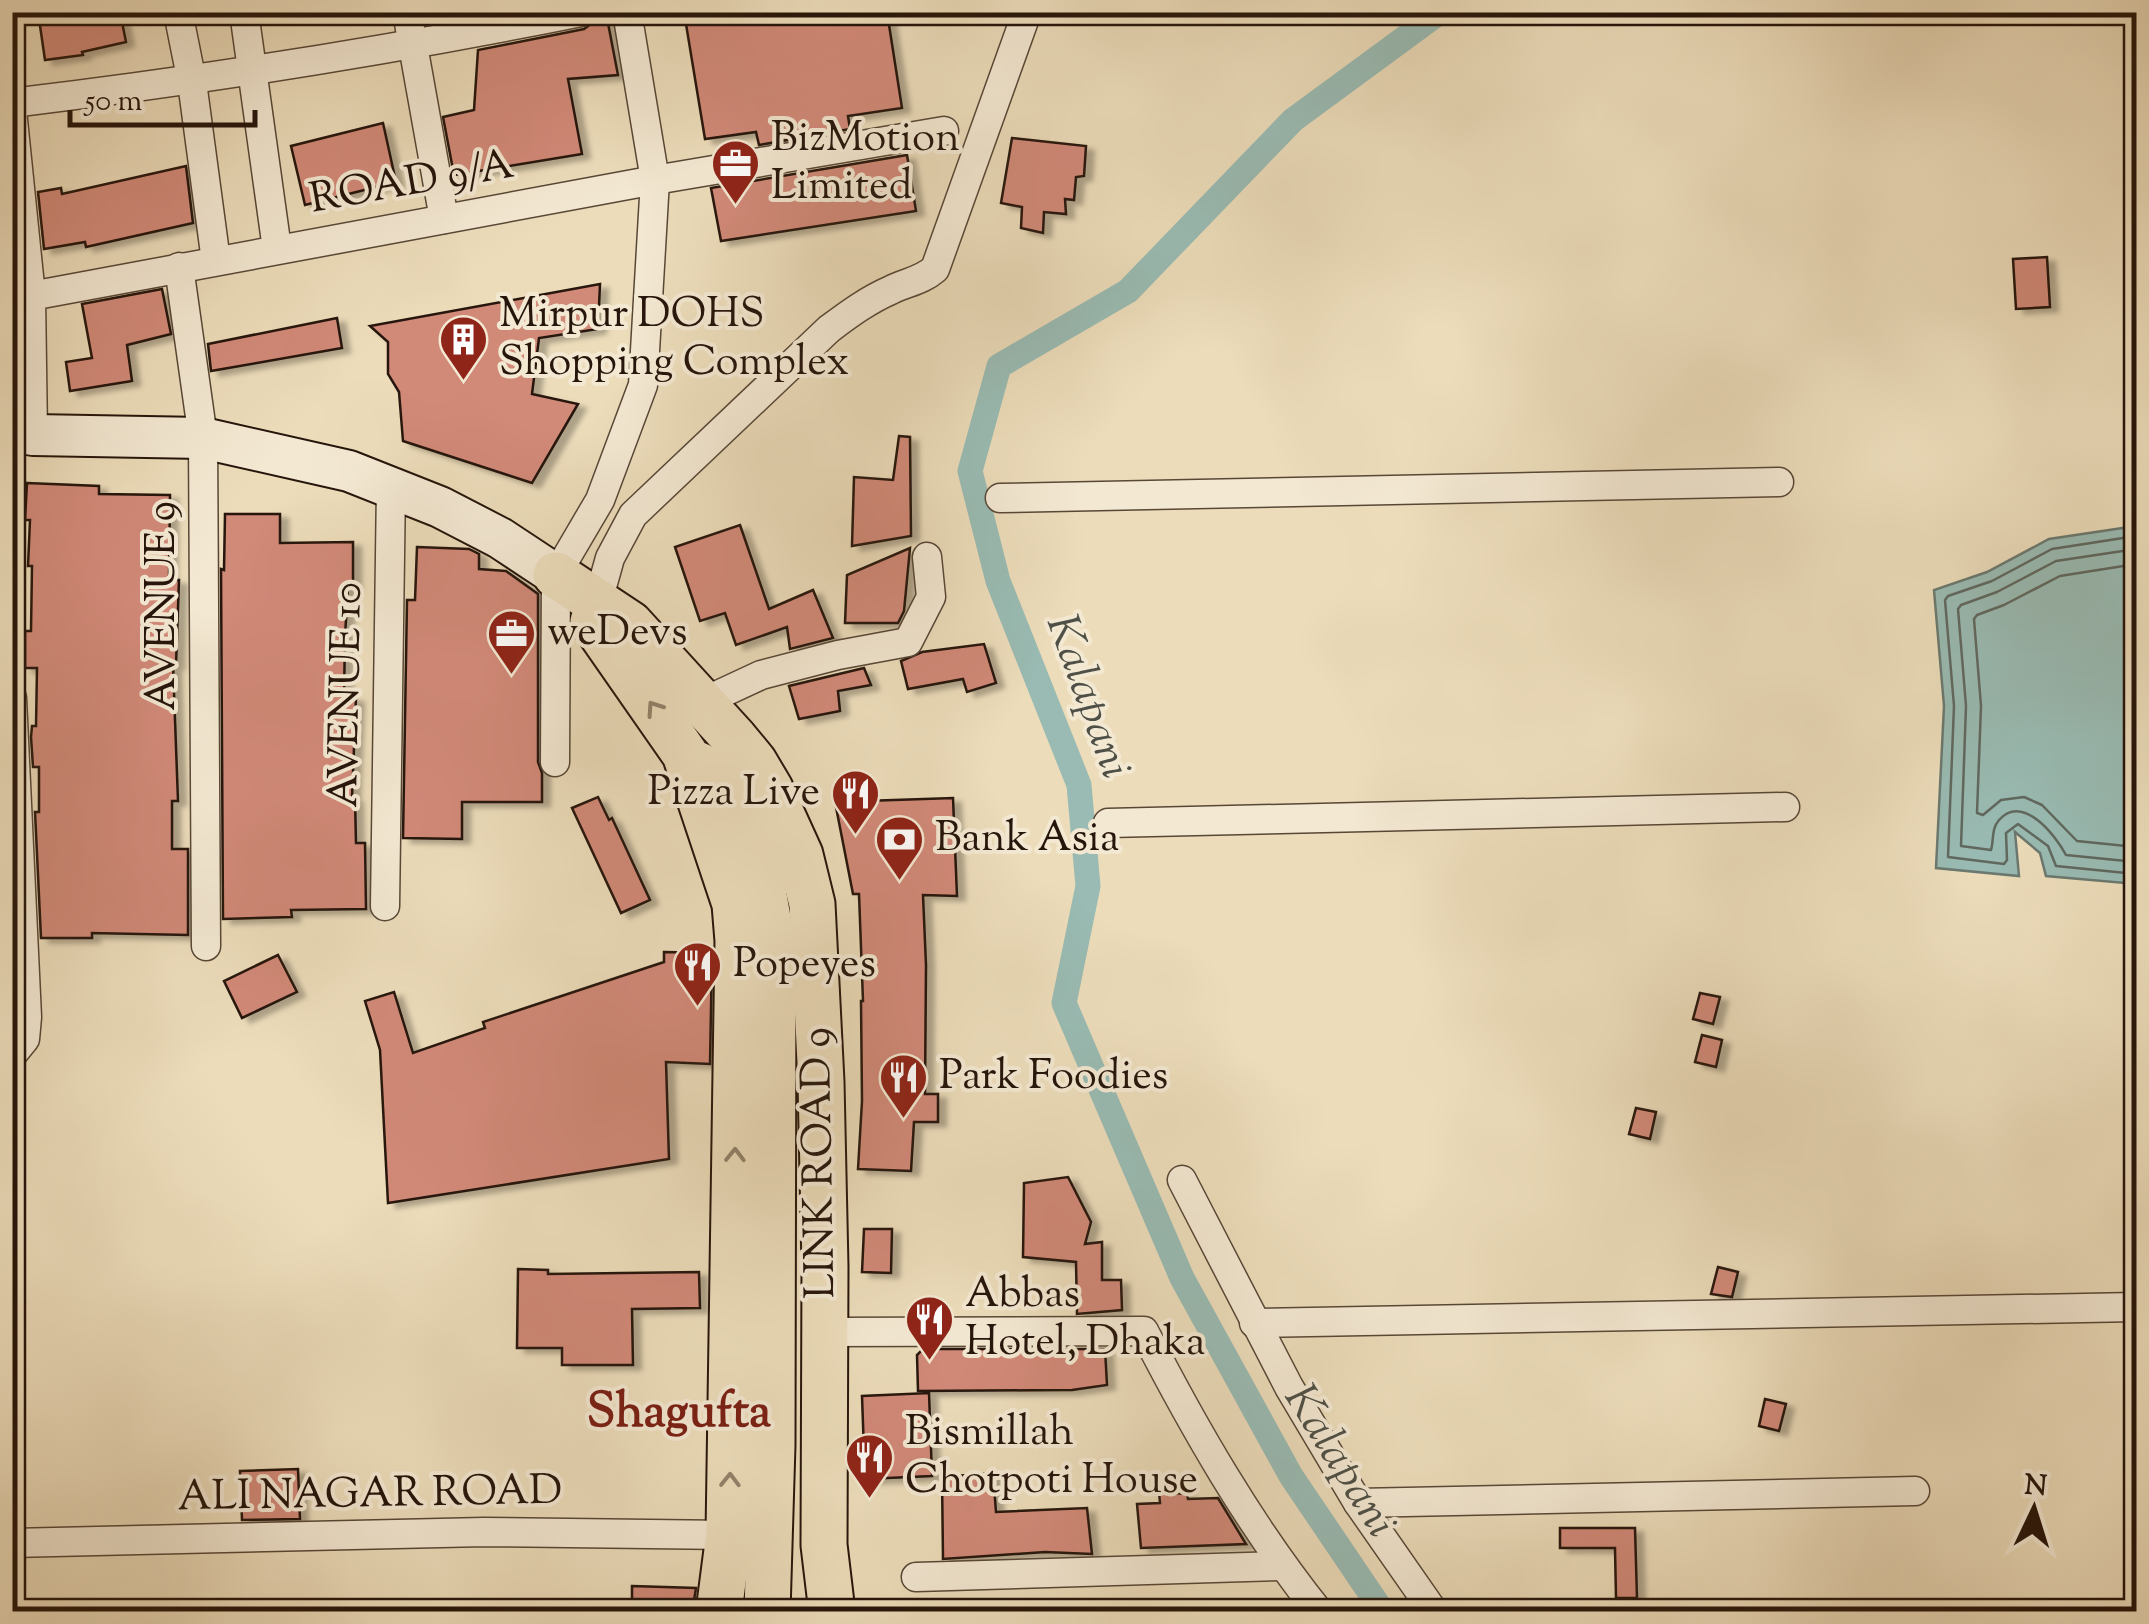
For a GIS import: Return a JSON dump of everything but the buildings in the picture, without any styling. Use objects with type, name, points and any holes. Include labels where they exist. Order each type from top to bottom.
[{"type":"main road","name":"LINK ROAD 9","points":[[19,436],[203,438],[349,471],[391,486],[500,538],[630,624],[754,762],[786,817],[812,904],[821,1082],[824,1545],[832,1612]]},
{"type":"main road","name":"LINK ROAD 9","points":[[556,575],[629,670],[685,754],[735,904],[738,941],[729,1535],[719,1612]]},
{"type":"main road","points":[[710,712],[755,844],[774,946],[768,1612]]},
{"type":"main road","points":[[685,754],[732,778],[763,823],[786,924],[806,1612]]},
{"type":"street","points":[[178,12],[192,82],[216,260]]},
{"type":"street","points":[[244,12],[278,249]]},
{"type":"street","points":[[407,12],[444,219]]},
{"type":"street","points":[[19,436],[32,296],[12,106],[192,82],[411,46],[582,12]]},
{"type":"street","points":[[555,762],[556,575],[600,500],[643,385],[656,180],[628,12]]},
{"type":"street","points":[[598,601],[610,558],[633,515],[829,329],[863,304],[894,288],[922,280],[935,269],[1027,12]]},
{"type":"street","name":"ROAD 9/A","points":[[32,296],[656,180],[944,132]]},
{"type":"street","name":"AVENUE 9","points":[[179,267],[203,438],[206,946]]},
{"type":"street","points":[[1000,498],[1779,482]]},
{"type":"street","name":"AVENUE 10","points":[[386,906],[391,486]]},
{"type":"street","points":[[710,712],[761,675],[908,642],[931,597],[928,557]]},
{"type":"street","points":[[12,698],[16,871],[27,1030],[26,1039],[12,1056]]},
{"type":"street","points":[[1108,823],[1785,807]]},
{"type":"street","points":[[1182,1180],[1254,1323],[1358,1503],[1434,1612]]},
{"type":"street","points":[[1254,1323],[2136,1307]]},
{"type":"street","points":[[824,1332],[1144,1331],[1173,1387],[1282,1566],[1318,1612]]},
{"type":"street","points":[[1358,1503],[1915,1491]]},
{"type":"street","name":"ALI NAGAR ROAD","points":[[12,1542],[484,1532],[729,1535]]},
{"type":"street","points":[[916,1578],[1282,1566]]},
{"type":"water","points":[[2136,526],[2136,884],[2046,876],[2040,853],[2015,832],[2019,876],[1936,868],[1944,706],[1934,590],[1987,572],[2049,539]]},
{"type":"waterway","name":"Kalapani","points":[[1383,1612],[1291,1476],[1182,1278],[1064,1003],[1088,886],[1079,785],[998,581],[970,471],[999,366],[1128,291],[1293,120],[1440,12]]},
{"type":"place","name":"BizMotion Limited","points":[[736,206]]},
{"type":"place","name":"Mirpur DOHS Shopping Complex","points":[[464,382]]},
{"type":"place","name":"weDevs","points":[[512,676]]},
{"type":"place","name":"Pizza Live","points":[[855,836]]},
{"type":"place","name":"Bank Asia","points":[[900,882]]},
{"type":"place","name":"Popeyes","points":[[698,1008]]},
{"type":"place","name":"Park Foodies","points":[[904,1120]]},
{"type":"place","name":"Abbas Hotel, Dhaka","points":[[930,1362]]},
{"type":"place","name":"Bismillah Chotpoti House","points":[[870,1500]]},
{"type":"district","name":"Shagufta","points":[[679,1414]]}]
